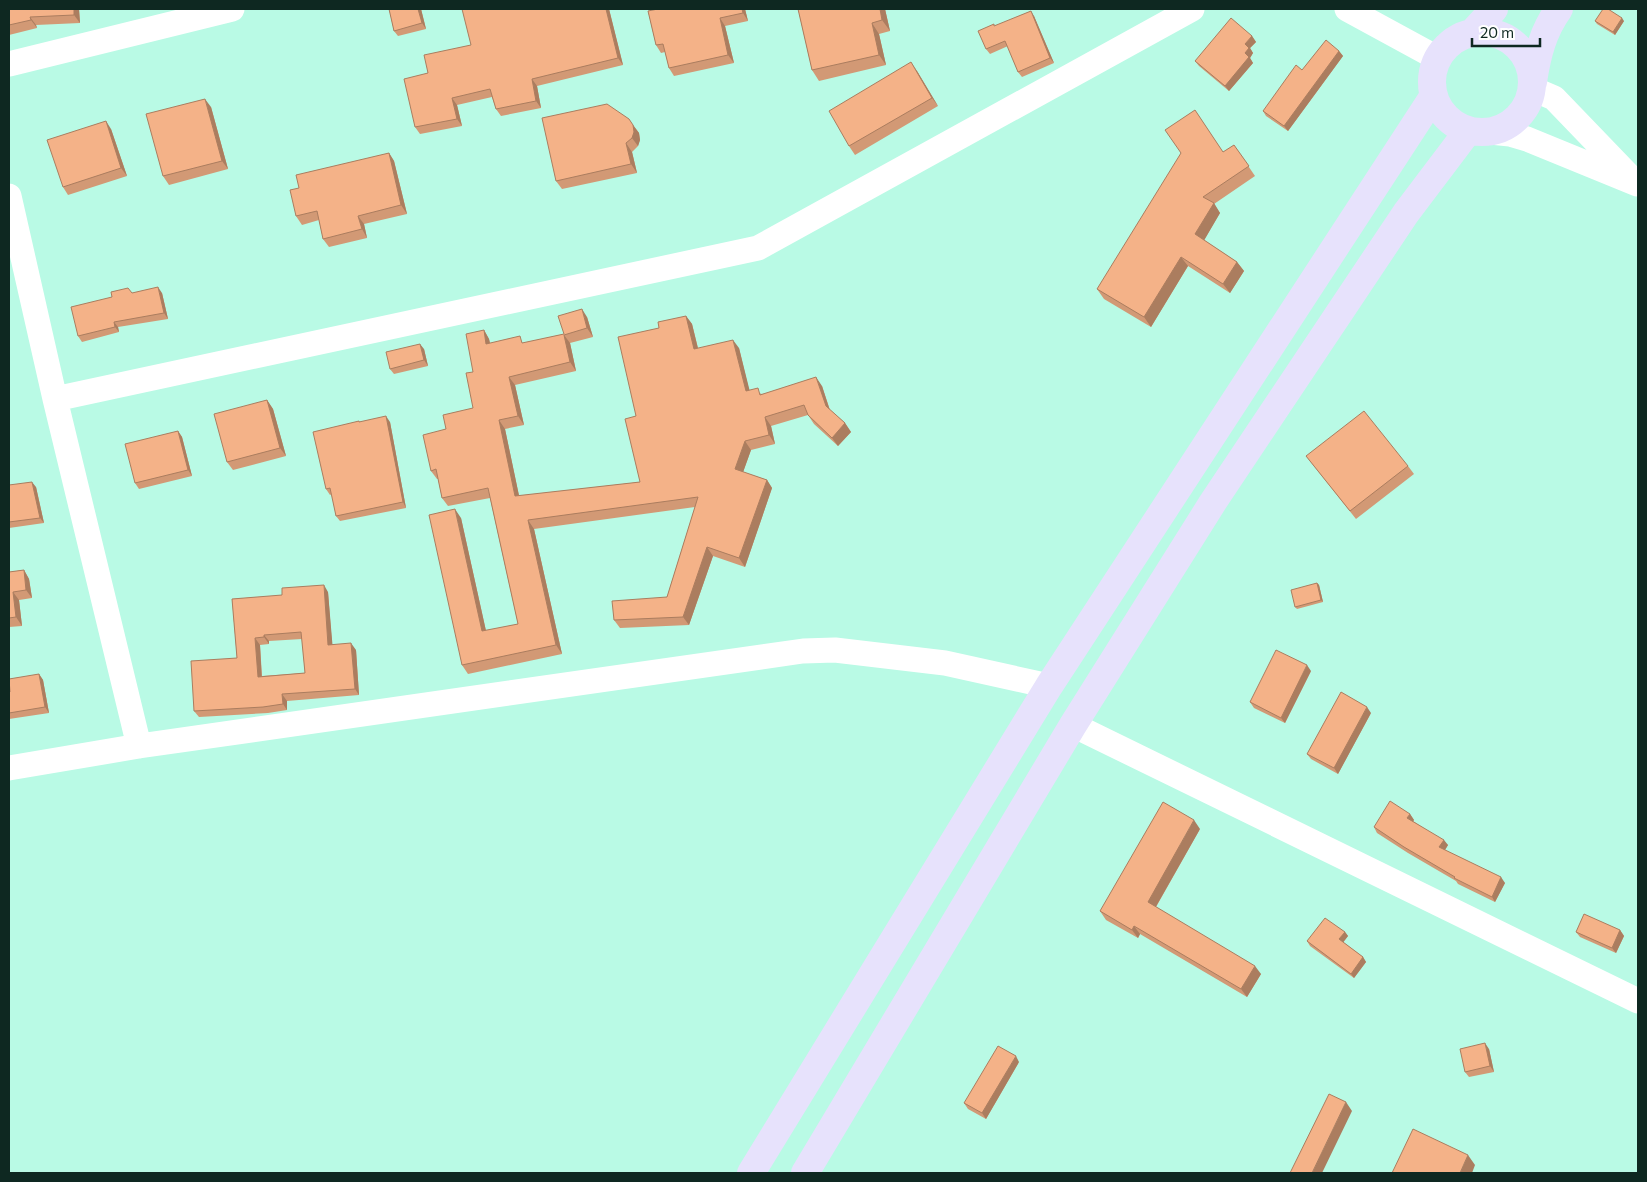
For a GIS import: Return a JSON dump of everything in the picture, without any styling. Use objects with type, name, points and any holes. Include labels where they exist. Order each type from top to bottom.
[{"type":"main road","points":[[1473,32],[1494,9]]},
{"type":"main road","points":[[1532,88],[1530,66],[1517,46],[1496,34],[1473,32],[1459,37],[1446,46],[1437,58],[1432,70],[1431,84],[1433,96],[1440,112],[1453,124],[1479,131],[1509,125],[1523,111],[1532,88],[1538,52],[1549,23],[1559,9]]},
{"type":"main road","points":[[751,1173],[1049,686],[1433,96]]},
{"type":"main road","points":[[805,1173],[1073,725],[1224,485],[1406,213],[1479,131]]},
{"type":"street","points":[[9,64],[232,9]]},
{"type":"street","points":[[55,399],[758,248],[1192,9]]},
{"type":"street","points":[[1347,9],[1437,58]]},
{"type":"street","points":[[1532,88],[1554,98],[1638,185]]},
{"type":"street","points":[[1479,131],[1510,134],[1527,139],[1638,185]]},
{"type":"street","points":[[9,196],[55,399],[139,746]]},
{"type":"street","points":[[9,768],[139,746],[803,651],[836,650],[945,663],[1049,686]]},
{"type":"street","points":[[1073,725],[1638,1001]]},
{"type":"building","points":[[9,9],[74,9],[74,15],[30,17],[31,20],[9,25]]},
{"type":"building","points":[[389,9],[418,9],[422,23],[394,31]]},
{"type":"building","points":[[462,9],[606,9],[618,58],[532,79],[536,101],[496,109],[490,89],[452,98],[457,119],[415,127],[404,79],[428,73],[424,55],[471,45]]},
{"type":"building","points":[[658,9],[742,9],[743,13],[720,18],[728,55],[669,68],[663,44],[656,45],[648,11]]},
{"type":"building","points":[[798,9],[880,9],[882,20],[872,23],[879,55],[812,70]]},
{"type":"building","points":[[1603,9],[1608,9],[1622,18],[1613,32],[1595,21]]},
{"type":"building","points":[[1031,11],[1050,58],[1018,72],[1005,41],[986,49],[978,31]]},
{"type":"building","points":[[1231,18],[1252,36],[1245,44],[1249,48],[1245,53],[1249,57],[1225,86],[1195,61]]},
{"type":"building","points":[[1326,40],[1339,51],[1284,126],[1263,111],[1296,65],[1302,70]]},
{"type":"building","points":[[911,62],[932,98],[849,146],[829,111]]},
{"type":"building","points":[[205,99],[222,161],[163,176],[146,114]]},
{"type":"building","points":[[607,104],[629,119],[633,125],[634,132],[632,138],[626,143],[631,164],[556,181],[542,118]]},
{"type":"building","points":[[1195,110],[1223,152],[1234,145],[1249,166],[1203,197],[1214,203],[1195,234],[1237,262],[1223,284],[1181,257],[1144,317],[1097,289],[1181,153],[1165,130]]},
{"type":"building","points":[[106,121],[121,168],[63,187],[47,140]]},
{"type":"building","points":[[389,153],[401,205],[358,216],[362,229],[323,239],[317,211],[296,216],[290,190],[299,188],[296,175]]},
{"type":"building","points":[[158,287],[164,313],[114,322],[115,327],[78,336],[71,307],[112,297],[111,292],[128,288],[132,293]]},
{"type":"building","points":[[582,309],[587,328],[564,335],[570,362],[509,377],[518,416],[499,420],[515,496],[640,482],[625,419],[636,416],[618,337],[659,328],[658,322],[686,316],[694,349],[733,340],[746,391],[758,388],[760,395],[816,377],[826,406],[845,423],[832,438],[808,415],[804,405],[765,417],[769,435],[745,441],[735,469],[767,480],[739,558],[707,547],[683,617],[614,620],[612,601],[667,597],[698,497],[528,520],[556,645],[462,665],[429,515],[455,509],[482,631],[518,624],[488,488],[442,498],[436,469],[431,471],[423,435],[446,429],[443,415],[473,408],[466,373],[473,372],[466,334],[484,330],[486,344],[520,336],[522,343],[564,334],[558,316]]},
{"type":"building","points":[[420,344],[424,360],[390,369],[386,352]]},
{"type":"building","points":[[267,400],[280,448],[227,462],[214,414]]},
{"type":"building","points":[[1364,411],[1408,466],[1350,511],[1306,456]]},
{"type":"building","points":[[386,416],[403,502],[336,516],[330,488],[326,489],[313,432]]},
{"type":"building","points":[[178,431],[188,470],[135,483],[125,444]]},
{"type":"building","points":[[32,482],[40,518],[9,522],[9,485]]},
{"type":"building","points":[[24,570],[26,590],[13,592],[16,617],[9,618],[9,572]]},
{"type":"building","points":[[1317,583],[1321,600],[1295,607],[1291,590]]},
{"type":"building","points":[[324,585],[328,645],[351,643],[355,689],[282,694],[283,704],[263,707],[194,711],[191,661],[237,658],[232,599],[282,595],[282,588]],"holes":[[[301,632],[305,673],[258,677],[255,638],[264,637],[264,635]]]},
{"type":"building","points":[[1276,650],[1307,665],[1281,718],[1250,702]]},
{"type":"building","points":[[39,674],[45,707],[9,713],[9,679]]},
{"type":"building","points":[[1341,692],[1367,707],[1334,768],[1307,754]]},
{"type":"building","points":[[1390,801],[1410,814],[1407,818],[1444,840],[1439,847],[1501,877],[1492,897],[1454,878],[1374,827]]},
{"type":"building","points":[[1163,802],[1194,820],[1148,902],[1255,966],[1241,989],[1134,926],[1132,930],[1100,911]]},
{"type":"building","points":[[1584,914],[1620,930],[1612,948],[1576,932]]},
{"type":"building","points":[[1325,918],[1345,932],[1339,939],[1363,957],[1351,974],[1307,941]]},
{"type":"building","points":[[1485,1043],[1490,1066],[1465,1072],[1460,1049]]},
{"type":"building","points":[[998,1046],[1016,1056],[982,1113],[964,1103]]},
{"type":"building","points":[[1329,1094],[1346,1102],[1312,1173],[1290,1173]]},
{"type":"building","points":[[1413,1129],[1468,1155],[1460,1173],[1392,1173]]}]
